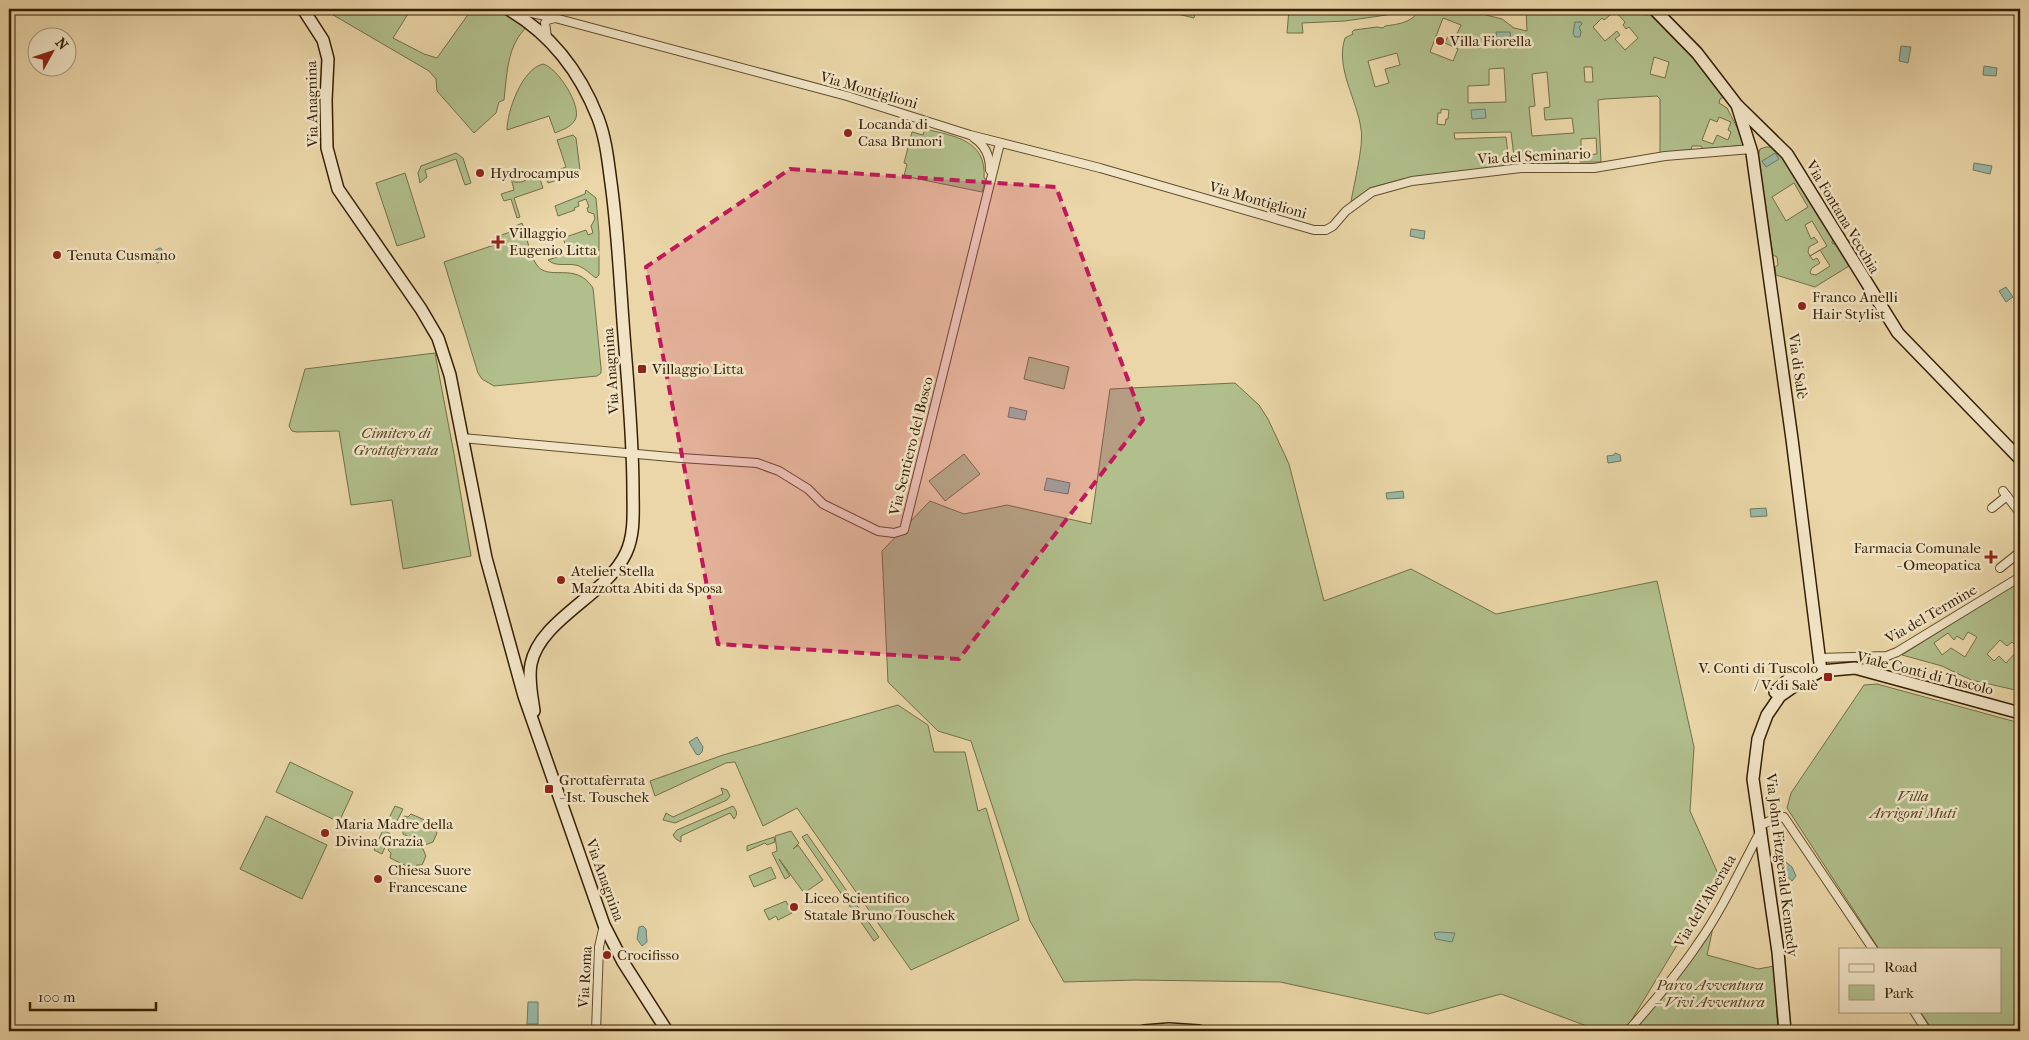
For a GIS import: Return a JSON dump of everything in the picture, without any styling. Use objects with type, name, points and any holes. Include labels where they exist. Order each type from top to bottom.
[{"type":"main road","name":"Via Anagnina","points":[[303,9],[322,40],[328,59],[326,100],[327,148],[338,189],[421,308],[438,338],[450,375],[486,558],[510,652],[604,925],[623,962],[666,1031]]},
{"type":"main road","name":"Via Anagnina","points":[[509,9],[527,20],[566,59],[586,89],[606,146],[614,205],[633,452],[633,523],[627,552],[610,576],[589,597],[554,626],[541,641],[531,666],[530,681],[536,730]]},
{"type":"main road","name":"Via di Salè","points":[[1654,9],[1697,53],[1737,105],[1752,151],[1790,422],[1820,665]]},
{"type":"main road","name":"Via Fontana Vecchia","points":[[1737,105],[1777,142],[1787,154],[1898,333],[2020,459]]},
{"type":"main road","points":[[1752,151],[1762,141],[1777,142]]},
{"type":"main road","points":[[510,652],[521,664],[531,666]]},
{"type":"main road","name":"Viale Conti di Tuscolo","points":[[1820,665],[1841,665],[1855,668],[2020,713]]},
{"type":"main road","name":"Via John Fitzgerald Kennedy","points":[[1785,1031],[1778,952],[1762,826],[1750,760],[1751,739],[1761,711],[1771,695],[1791,677],[1820,665]]},
{"type":"main road","points":[[1144,1031],[1169,1029],[1199,1031]]},
{"type":"street","name":"Via Montiglioni","points":[[509,9],[555,18],[847,96],[970,135],[1100,168],[1295,225],[1314,230],[1326,230],[1333,226]]},
{"type":"street","points":[[547,38],[545,23],[555,18]]},
{"type":"street","name":"Via Sentiero del Bosco","points":[[970,135],[982,143],[990,160],[990,182]]},
{"type":"street","name":"Via Sentiero del Bosco","points":[[462,438],[757,463],[791,478],[808,489],[823,504],[878,531],[894,533],[904,530],[1000,143]]},
{"type":"street","name":"Via del Seminario","points":[[1333,226],[1346,211],[1372,192],[1412,180],[1521,168],[1594,168],[1665,156],[1752,151]]},
{"type":"street","points":[[1992,508],[2005,494],[2020,513]]},
{"type":"street","points":[[2000,568],[2020,552]]},
{"type":"street","name":"Via del Termine","points":[[1820,665],[1887,656],[1897,652],[2020,577]]},
{"type":"street","points":[[1762,826],[1774,819],[1784,817],[1872,948]]},
{"type":"street","name":"Via dell'Alberata","points":[[1628,1031],[1648,1009],[1697,946],[1728,896],[1762,826]]},
{"type":"street","name":"Via Roma","points":[[596,1031],[599,947],[604,925]]},
{"type":"street","points":[[1915,1012],[1928,1031]]},
{"type":"street","points":[[1793,1031],[1801,1031]]},
{"type":"highlighted area","points":[[790,169],[1056,187],[1143,420],[959,659],[718,644],[646,267]]},
{"type":"green space","points":[[323,9],[411,9],[393,38],[424,54],[437,58],[472,9],[499,9],[528,26],[521,33],[512,50],[507,70],[504,100],[499,102],[496,113],[474,133],[437,91],[436,79],[429,71]]},
{"type":"green space","points":[[1157,9],[1196,9],[1194,18]]},
{"type":"green space","points":[[1289,9],[1407,9],[1400,13],[1345,21],[1302,23],[1303,33],[1287,33]]},
{"type":"green space","points":[[1420,9],[1462,9],[1502,19],[1514,28],[1527,31],[1526,9],[1640,9],[1645,15],[1652,14],[1672,37],[1675,36],[1701,67],[1724,97],[1720,99],[1719,103],[1727,108],[1746,145],[1703,149],[1701,146],[1692,146],[1691,150],[1660,153],[1660,99],[1657,96],[1598,100],[1601,162],[1580,162],[1578,158],[1570,159],[1568,163],[1524,164],[1521,157],[1514,157],[1511,132],[1454,133],[1455,139],[1506,137],[1509,163],[1505,166],[1403,179],[1370,188],[1351,202],[1362,136],[1359,118],[1343,61],[1345,38],[1353,34],[1354,30],[1383,28],[1405,22],[1417,14]],"holes":[[[1615,11],[1625,22],[1623,25],[1626,29],[1629,27],[1638,38],[1625,50],[1615,39],[1620,35],[1617,31],[1605,41],[1593,27],[1602,18],[1604,20]],[[1443,18],[1461,25],[1455,38],[1448,36],[1445,43],[1458,49],[1453,61],[1430,52]],[[1397,53],[1400,65],[1385,69],[1389,83],[1375,87],[1368,61]],[[1654,57],[1669,62],[1665,78],[1650,74]],[[1584,67],[1592,67],[1593,82],[1585,82]],[[1504,68],[1506,102],[1468,103],[1468,86],[1489,85],[1489,69]],[[1547,72],[1550,107],[1544,108],[1545,120],[1572,118],[1574,133],[1532,136],[1529,107],[1535,106],[1532,74]],[[1441,109],[1449,110],[1445,125],[1437,124],[1438,113],[1441,113]],[[1719,117],[1731,122],[1728,130],[1731,132],[1728,140],[1717,135],[1713,144],[1702,140],[1710,119],[1717,122]],[[1596,138],[1597,154],[1581,155],[1581,139]]]},
{"type":"green space","points":[[543,64],[555,72],[567,88],[575,106],[575,120],[569,126],[555,133],[549,116],[507,130],[513,102],[522,82],[535,67]]},
{"type":"green space","points":[[925,129],[947,134],[966,142],[974,148],[980,155],[984,165],[984,178],[986,179],[982,192],[904,176],[907,164],[904,163],[912,132],[923,135]]},
{"type":"green space","points":[[573,135],[576,138],[580,170],[578,173],[548,183],[545,175],[566,167],[557,140]]},
{"type":"green space","points":[[1771,147],[1780,152],[1833,237],[1832,243],[1837,245],[1849,266],[1815,287],[1776,275],[1777,257],[1773,255],[1758,157],[1760,149]],"holes":[[[1794,183],[1808,207],[1786,221],[1772,197]],[[1812,221],[1827,246],[1820,250],[1830,266],[1816,275],[1810,272],[1812,268],[1820,263],[1817,258],[1813,260],[1808,252],[1809,247],[1818,242],[1814,237],[1811,239],[1805,225]]]},
{"type":"green space","points":[[456,153],[463,158],[471,183],[465,185],[456,159],[425,170],[427,177],[420,183],[418,173],[421,166]]},
{"type":"green space","points":[[405,173],[425,237],[397,246],[376,183]]},
{"type":"green space","points":[[539,176],[543,188],[514,198],[520,217],[517,218],[511,199],[504,201],[501,194],[514,190],[511,178],[513,178],[514,182],[521,182]]},
{"type":"green space","points":[[586,190],[596,198],[599,233],[599,275],[596,278],[579,266],[555,264],[548,260],[568,253],[563,238],[586,230],[588,235],[593,233],[591,226],[595,219],[594,214],[588,212],[587,208],[589,207],[586,199],[578,202],[579,206],[574,208],[575,210],[558,216],[555,206],[585,194]]},
{"type":"green space","points":[[522,223],[532,255],[536,264],[541,269],[547,272],[578,275],[593,288],[601,368],[601,373],[597,376],[494,386],[482,379],[478,373],[444,262],[497,244],[495,237],[517,230],[516,226]]},
{"type":"green space","name":"Cimitero di Grottaferrata","points":[[435,353],[471,556],[403,569],[392,500],[351,505],[339,431],[297,432],[292,431],[289,426],[305,369]]},
{"type":"green space","points":[[1029,357],[1069,367],[1064,389],[1024,379]]},
{"type":"green space","points":[[1235,383],[1259,405],[1268,419],[1289,464],[1324,601],[1411,569],[1496,614],[1657,581],[1694,747],[1690,811],[1719,876],[1625,1031],[1600,1031],[1501,994],[1428,1014],[1280,982],[1135,980],[1064,982],[1030,921],[971,741],[938,731],[888,682],[882,551],[930,501],[964,514],[1007,505],[1091,524],[1110,389]]},
{"type":"green space","points":[[964,454],[980,474],[945,501],[929,481]]},
{"type":"green space","points":[[2020,581],[2020,691],[1971,680],[1942,666],[1902,655]],"holes":[[[1968,632],[1977,637],[1965,657],[1951,648],[1942,655],[1934,643],[1948,633],[1954,640],[1957,636],[1963,640]],[[2000,640],[2007,646],[2012,642],[2019,649],[2006,663],[1999,656],[1994,661],[1987,654]]]},
{"type":"green space","name":"Villa Arrigoni Muti","points":[[1877,684],[2020,723],[2020,1031],[1933,1031],[1921,1012],[2002,1012],[2002,948],[1878,948],[1787,808],[1791,793],[1864,685]]},
{"type":"green space","points":[[898,705],[928,725],[934,752],[965,752],[978,811],[986,808],[1019,920],[911,970],[797,808],[763,826],[735,762],[726,763],[655,796],[650,781],[723,755]]},
{"type":"green space","points":[[290,762],[353,792],[339,822],[276,792]]},
{"type":"green space","points":[[721,788],[727,790],[730,796],[727,800],[675,823],[663,820],[666,813],[673,817],[723,794]]},
{"type":"green space","points":[[395,806],[403,809],[393,829],[385,826]]},
{"type":"green space","points":[[733,806],[736,812],[734,819],[730,813],[681,836],[681,842],[673,835],[677,830]]},
{"type":"green space","points":[[411,814],[434,824],[434,829],[437,833],[433,842],[425,845],[403,834],[403,830],[399,827],[404,816],[408,817]]},
{"type":"green space","points":[[266,816],[327,845],[302,899],[240,869]]},
{"type":"green space","points":[[383,830],[391,834],[382,854],[374,850]]},
{"type":"green space","points":[[791,831],[799,843],[793,849],[798,845],[823,880],[804,893],[779,859],[790,876],[785,879],[772,853],[777,851],[775,836]]},
{"type":"green space","points":[[807,834],[879,937],[874,941],[802,837]]},
{"type":"green space","points":[[774,837],[775,842],[767,845],[765,843],[747,851],[747,846]]},
{"type":"green space","points":[[401,838],[423,849],[426,856],[422,865],[417,865],[413,869],[390,858],[391,853],[388,850],[393,840],[398,841]]},
{"type":"green space","points":[[771,867],[776,878],[754,887],[749,876]]},
{"type":"green space","points":[[786,901],[792,913],[778,920],[776,916],[769,920],[764,910]]},
{"type":"green space","name":"Parco Avventura – Vivi Avventura","points":[[1714,923],[1707,955],[1758,969],[1774,966],[1778,1031],[1629,1031],[1699,950]]},
{"type":"shaded area","points":[[1575,22],[1581,22],[1582,24],[1579,27],[1580,37],[1575,37],[1573,33]]},
{"type":"shaded area","points":[[1496,32],[1510,32],[1511,42],[1498,44]]},
{"type":"shaded area","points":[[1901,46],[1911,47],[1908,63],[1899,61]]},
{"type":"shaded area","points":[[1984,66],[1997,68],[1996,76],[1983,75]]},
{"type":"shaded area","points":[[1485,109],[1486,118],[1472,119],[1471,110]]},
{"type":"shaded area","points":[[1775,153],[1779,159],[1766,167],[1762,161]]},
{"type":"shaded area","points":[[1974,163],[1992,166],[1990,174],[1973,170]]},
{"type":"shaded area","points":[[1411,229],[1425,231],[1424,239],[1410,236]]},
{"type":"shaded area","points":[[162,249],[161,262],[157,263],[154,260],[155,250]]},
{"type":"shaded area","points":[[2006,287],[2013,297],[2006,302],[1999,291]]},
{"type":"shaded area","points":[[1010,407],[1027,411],[1025,420],[1008,417]]},
{"type":"shaded area","points":[[1615,453],[1620,455],[1621,461],[1608,463],[1607,456],[1614,455]]},
{"type":"shaded area","points":[[1047,478],[1070,483],[1068,494],[1044,490]]},
{"type":"shaded area","points":[[1403,491],[1404,498],[1387,499],[1386,493]]},
{"type":"shaded area","points":[[1766,508],[1767,516],[1751,517],[1750,509]]},
{"type":"shaded area","points":[[697,737],[703,747],[699,755],[696,754],[689,742]]},
{"type":"shaded area","points":[[1786,862],[1792,867],[1796,876],[1792,881],[1785,875],[1782,865]]},
{"type":"shaded area","points":[[643,926],[646,929],[647,942],[642,946],[637,939],[639,927]]},
{"type":"shaded area","points":[[1434,933],[1455,933],[1452,942],[1436,939]]},
{"type":"shaded area","points":[[528,1002],[538,1002],[538,1024],[527,1024]]},
{"type":"place","name":"Villa Fiorella","points":[[1440,41]]},
{"type":"place","name":"Locanda di Casa Brunori","points":[[848,133]]},
{"type":"place","name":"Hydrocampus","points":[[480,173]]},
{"type":"place","name":"Villaggio Eugenio Litta","points":[[498,242]]},
{"type":"place","name":"Tenuta Cusmano","points":[[57,255]]},
{"type":"place","name":"Franco Anelli Hair Stylist","points":[[1802,306]]},
{"type":"place","name":"Villaggio Litta","points":[[642,369]]},
{"type":"place","name":"Farmacia Comunale - Omeopatica","points":[[1991,557]]},
{"type":"place","name":"Atelier Stella Mazzotta Abiti da Sposa","points":[[561,580]]},
{"type":"place","name":"V. Conti di Tuscolo / V. di Salè","points":[[1828,677]]},
{"type":"place","name":"Grottaferrata - Ist. Touschek","points":[[549,789]]},
{"type":"place","name":"Maria Madre della Divina Grazia","points":[[325,833]]},
{"type":"place","name":"Chiesa Suore Francescane","points":[[378,879]]},
{"type":"place","name":"Liceo Scientifico Statale Bruno Touschek","points":[[794,907]]},
{"type":"place","name":"Crocifisso","points":[[607,955]]}]
